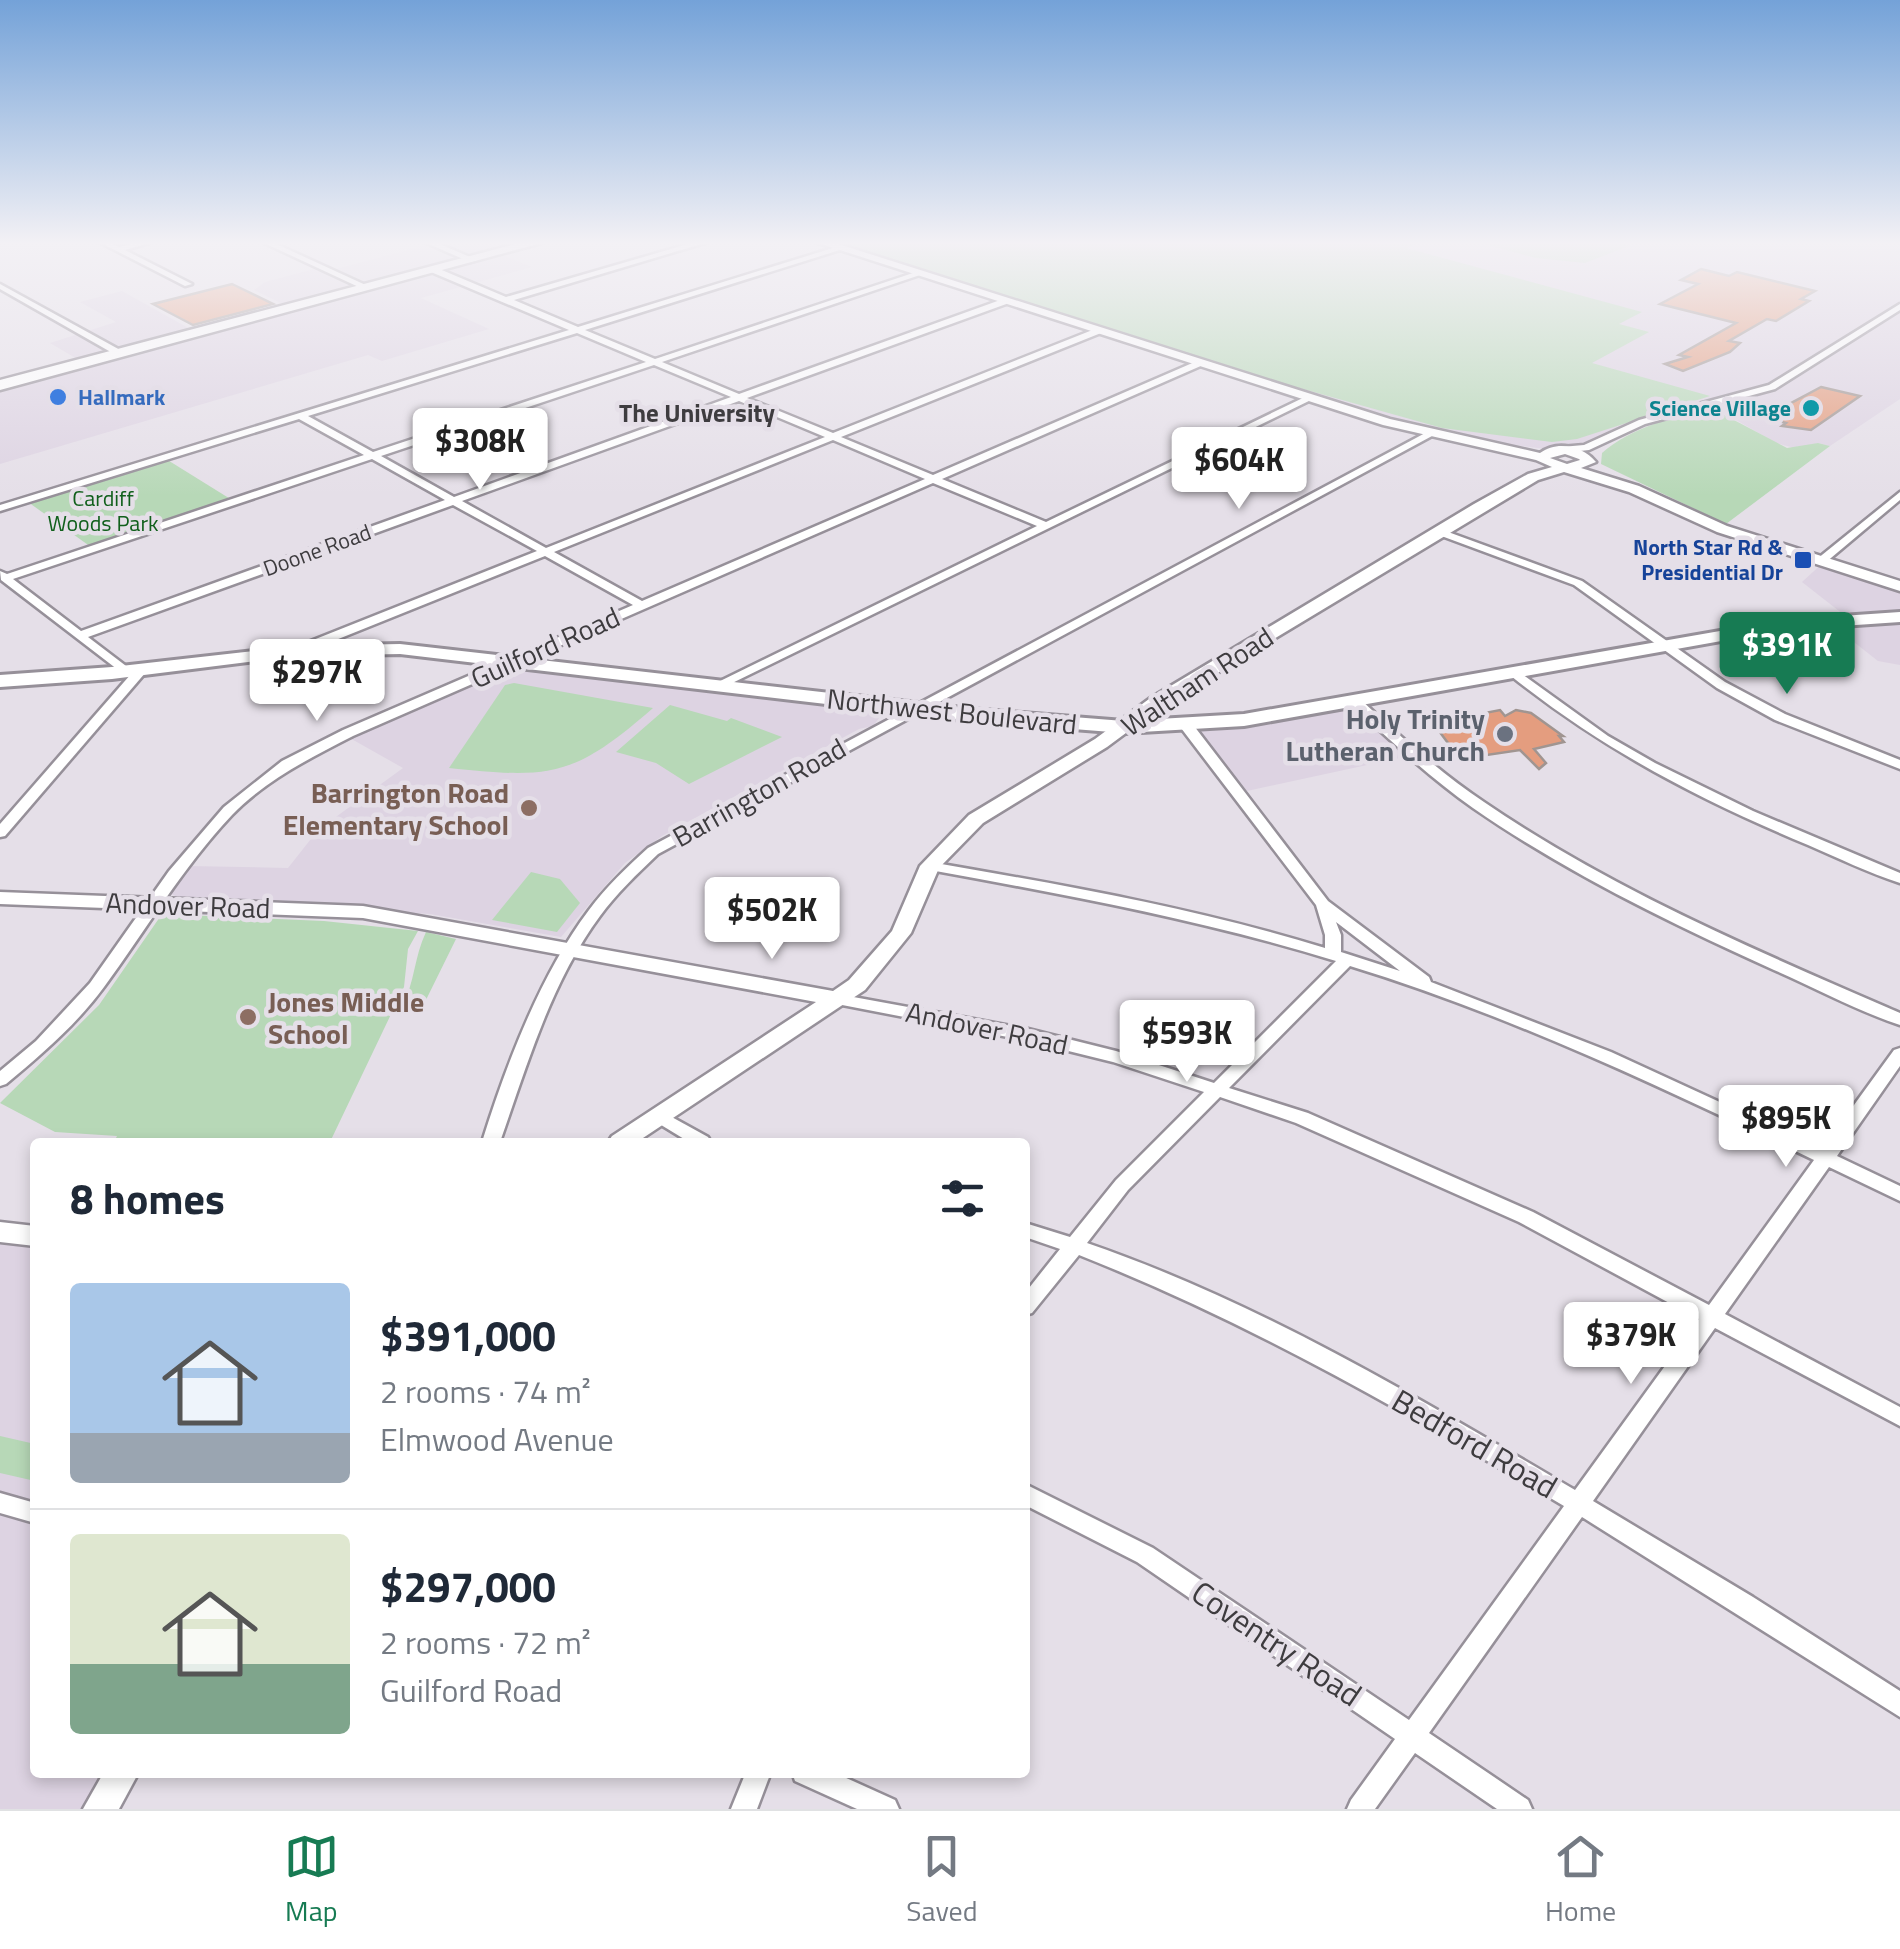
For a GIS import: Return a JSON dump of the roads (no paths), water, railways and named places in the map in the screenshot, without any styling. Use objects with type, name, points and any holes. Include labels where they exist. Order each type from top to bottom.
[{"type":"main road","points":[[0,384],[218,326]]},
{"type":"main road","name":"Northwest Boulevard","points":[[0,680],[134,670],[297,650],[400,649],[916,709],[1124,727],[1186,726],[1356,702],[1783,625],[1900,617]]},
{"type":"street","points":[[72,326],[119,353]]},
{"type":"street","points":[[569,326],[1046,526]]},
{"type":"street","points":[[0,508],[589,326]]},
{"type":"street","points":[[3,576],[761,326]]},
{"type":"street","name":"Doone Road","points":[[79,636],[936,326]]},
{"type":"street","points":[[1084,326],[1429,434],[1588,460],[1706,522]]},
{"type":"street","points":[[1588,460],[1627,434],[1781,382],[1868,326]]},
{"type":"street","points":[[297,650],[1098,331]]},
{"type":"street","name":"Guilford Road","points":[[0,1080],[72,1015],[200,838],[287,764],[516,660],[1200,363]]},
{"type":"street","points":[[718,685],[1310,398]]},
{"type":"street","points":[[1550,454],[1586,448],[1642,422],[1711,405]]},
{"type":"street","points":[[299,415],[641,606]]},
{"type":"street","name":"Barrington Road","points":[[493,1138],[568,947],[617,883],[653,851],[1429,434]]},
{"type":"street","points":[[1550,454],[1566,468],[1634,490],[1706,522],[1900,586]]},
{"type":"street","name":"Waltham Road","points":[[1534,477],[1550,454]]},
{"type":"street","name":"Waltham Road","points":[[626,1138],[837,999],[889,951],[930,866],[976,819],[1124,727],[1155,703],[1440,532],[1534,477],[1588,460]]},
{"type":"street","points":[[1822,561],[1900,495]]},
{"type":"street","points":[[1440,532],[1578,583],[1721,685],[1780,717],[1900,765]]},
{"type":"street","points":[[0,833],[134,670],[79,636],[3,576]]},
{"type":"street","points":[[1516,673],[1609,745],[1659,773],[1900,878]]},
{"type":"street","points":[[1356,702],[1466,798],[1575,865],[1689,923],[1900,1019]]},
{"type":"street","points":[[1186,726],[1323,904],[1433,990]]},
{"type":"street","points":[[930,866],[1132,902],[1339,958],[1433,990],[1720,1109],[1900,1194]]},
{"type":"street","name":"Andover Road","points":[[0,898],[363,912],[1028,1035],[1217,1088],[1409,1162],[1712,1314],[1900,1418]]},
{"type":"street","points":[[1323,904],[1339,958]]},
{"type":"street","points":[[1030,1300],[1122,1184],[1339,958]]},
{"type":"street","points":[[1360,1809],[1900,1054]]},
{"type":"street","points":[[659,1116],[695,1138]]},
{"type":"street","name":"Bedford Road","points":[[1030,1231],[1073,1244],[1187,1289],[1286,1336],[1728,1592],[1900,1705]]},
{"type":"street","points":[[0,1232],[30,1235]]},
{"type":"street","name":"Coventry Road","points":[[1030,1497],[1145,1555],[1520,1809]]},
{"type":"street","points":[[0,1503],[30,1512]]},
{"type":"street","points":[[100,1809],[119,1778]]},
{"type":"street","points":[[744,1809],[757,1778]]},
{"type":"street","points":[[817,1778],[886,1809]]},
{"type":"place","name":"Hallmark","points":[[58,397]]},
{"type":"place","name":"Science Village","points":[[1811,408]]},
{"type":"place","name":"North Star Rd & Presidential Dr","points":[[1803,560]]},
{"type":"place","name":"Holy Trinity Lutheran Church","points":[[1505,734]]},
{"type":"place","name":"Barrington Road Elementary School","points":[[529,808]]},
{"type":"place","name":"Jones Middle School","points":[[248,1017]]},
{"type":"district","name":"The University","points":[[697,413]]},
{"type":"park label","name":"Cardiff Woods Park","points":[[103,510]]}]
